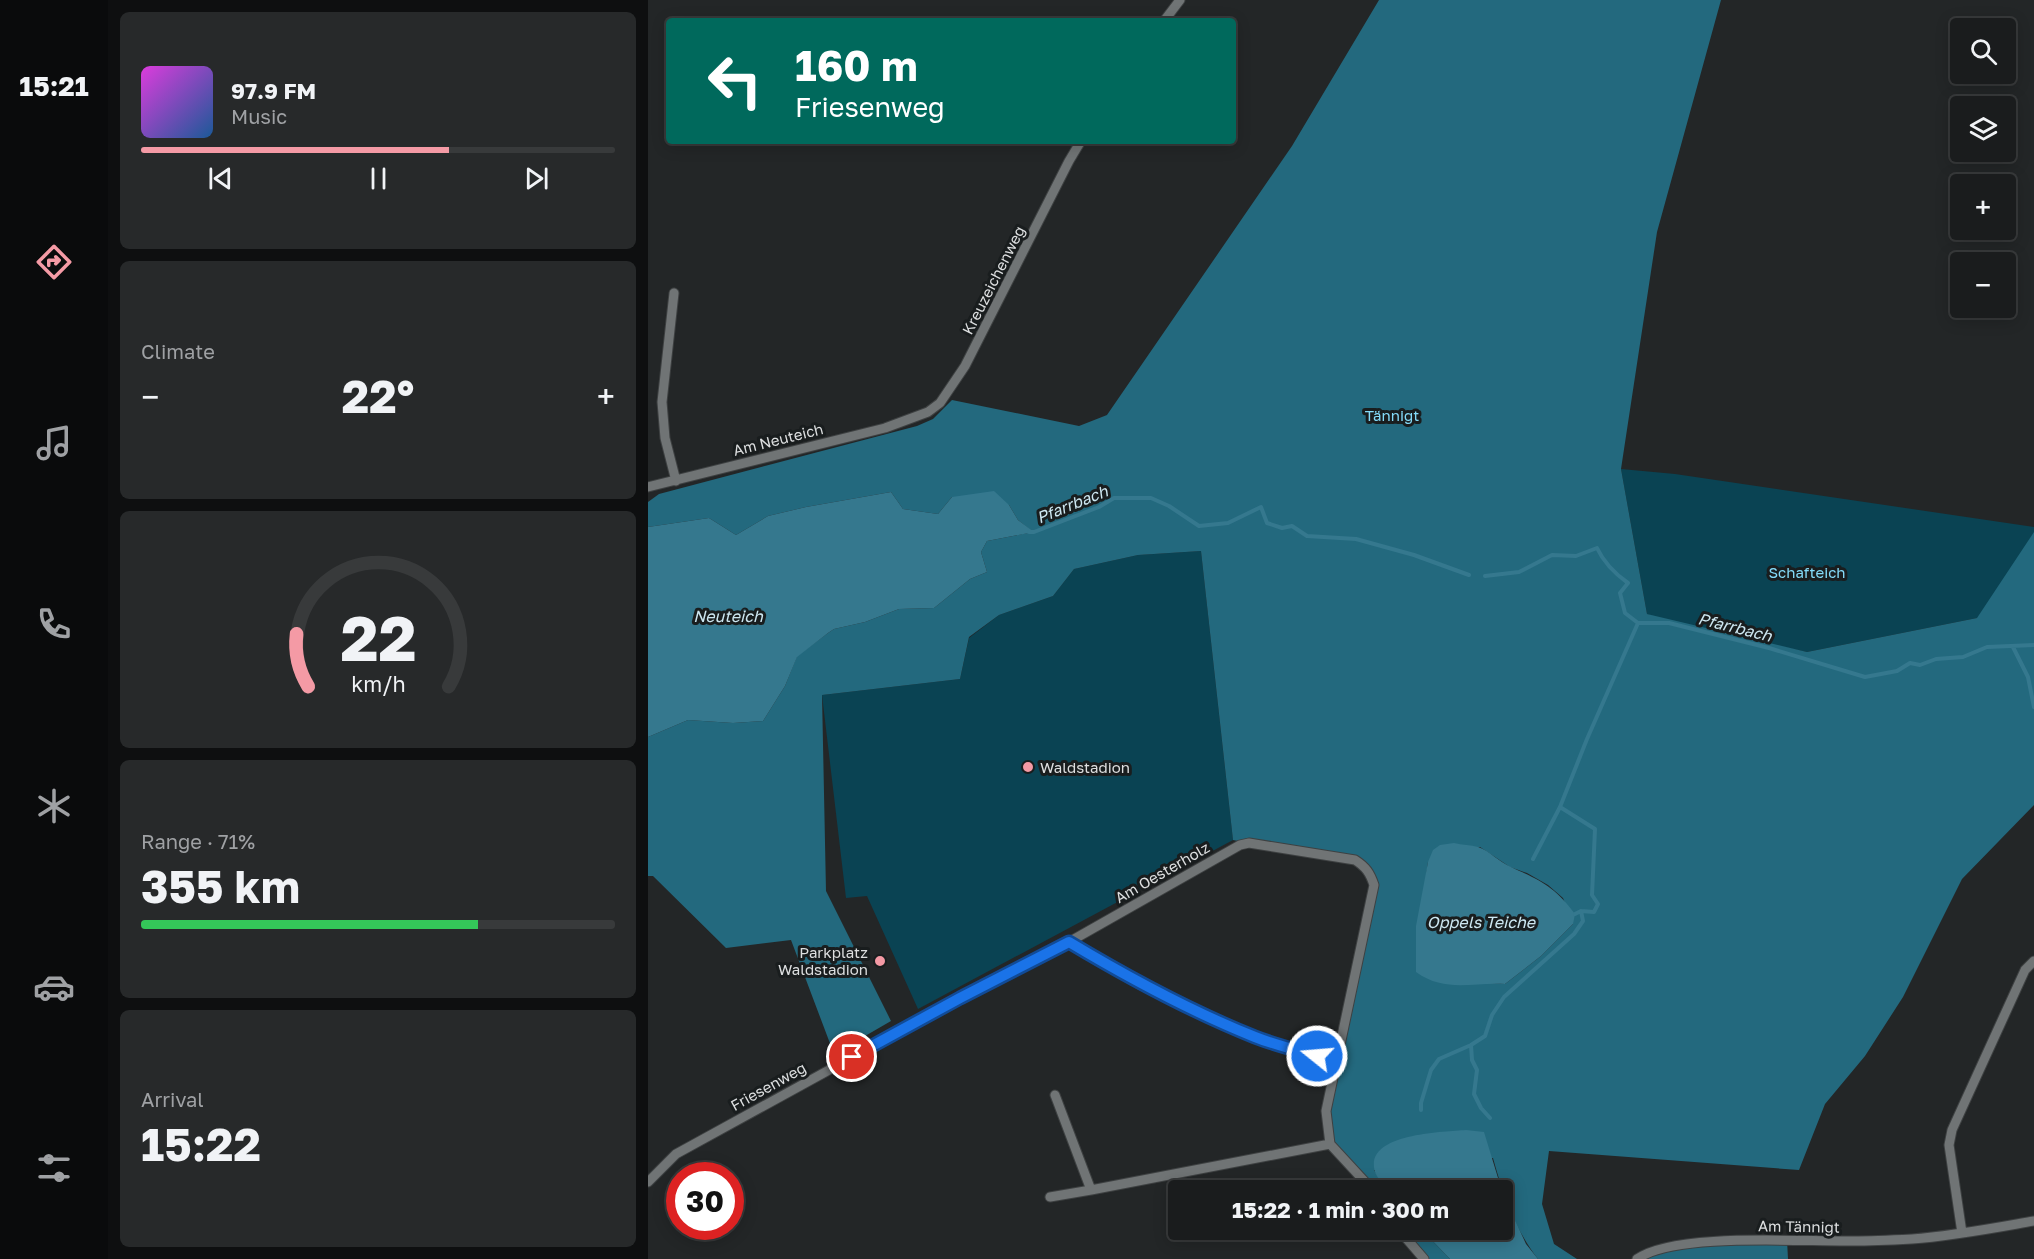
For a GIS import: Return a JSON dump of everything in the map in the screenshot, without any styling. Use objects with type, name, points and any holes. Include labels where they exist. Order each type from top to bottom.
[{"type":"street","points":[[1166,18],[1180,0]]},
{"type":"street","name":"Kreuzeichenweg","points":[[914,417],[928,412],[940,403],[961,373],[1079,144]]},
{"type":"street","points":[[674,293],[662,402],[665,438],[676,480]]},
{"type":"street","name":"Am Neuteich","points":[[648,487],[885,428],[914,417]]},
{"type":"street","name":"Am Oesterholz","points":[[1069,942],[1240,845],[1250,843],[1355,860],[1364,866],[1374,885],[1326,1111],[1330,1144]]},
{"type":"street","points":[[1069,942],[1141,985],[1182,1005],[1256,1038],[1337,1062]]},
{"type":"street","name":"Friesenweg","points":[[648,1182],[676,1154],[960,998],[1069,942]]},
{"type":"street","points":[[1962,1233],[1949,1145],[1952,1130],[2025,970],[2034,961]]},
{"type":"street","points":[[1055,1095],[1091,1190]]},
{"type":"street","points":[[1050,1197],[1330,1144],[1363,1180]]},
{"type":"street","name":"Am Tännigt","points":[[1637,1259],[1658,1250],[1697,1243],[1751,1240],[1912,1239],[2034,1221]]},
{"type":"street","points":[[1408,1240],[1424,1259]]},
{"type":"green space","name":"Tännigt","points":[[1379,0],[1721,0],[1657,232],[1621,469],[1647,614],[1807,652],[1977,618],[2034,532],[2034,805],[1962,879],[1903,997],[1865,1056],[1825,1104],[1799,1170],[1549,1151],[1542,1204],[1554,1244],[1577,1259],[1538,1259],[1513,1216],[1513,1180],[1500,1180],[1493,1158],[1374,1170],[1381,1180],[1361,1180],[1330,1144],[1326,1111],[1374,885],[1364,866],[1233,840],[1201,551],[1138,555],[1074,569],[1053,596],[999,615],[969,637],[960,679],[822,695],[826,891],[891,1021],[834,1054],[791,940],[726,948],[653,876],[648,876],[648,737],[688,720],[733,723],[763,721],[785,686],[797,656],[828,633],[834,629],[865,622],[899,609],[934,608],[970,579],[987,572],[981,552],[987,541],[1033,532],[1018,520],[1009,505],[952,497],[938,514],[903,509],[891,492],[768,516],[736,535],[709,518],[648,527],[648,502],[659,494],[917,426],[933,419],[952,400],[1079,426],[1107,415],[1292,146]],"holes":[[[1480,847],[1510,867],[1527,873],[1548,885],[1563,898],[1573,924],[1541,956],[1505,984],[1490,983],[1425,884],[1428,862]]]},
{"type":"green space","name":"Schafteich","points":[[1621,469],[1675,474],[2034,527],[2034,609],[1807,652],[1669,623],[1647,614]]},
{"type":"green space","name":"Waldstadion","points":[[1201,551],[1233,840],[918,1009],[867,896],[846,898],[822,695],[960,679],[969,638],[999,615],[1053,596],[1074,569],[1138,555]]},
{"type":"green space","points":[[1408,1240],[1432,1240],[1450,1259],[1424,1259]]},
{"type":"green space","points":[[1787,1240],[1788,1259],[1638,1259],[1675,1247]]},
{"type":"water","name":"Neuteich","points":[[994,491],[1009,505],[1018,520],[1034,532],[987,541],[981,552],[987,572],[970,579],[934,608],[899,609],[865,622],[834,629],[797,657],[785,686],[763,721],[733,723],[688,720],[648,737],[648,527],[709,518],[736,535],[768,516],[891,492],[903,509],[938,514],[952,497]]},
{"type":"water","name":"Oppels Teiche","points":[[1454,843],[1482,849],[1539,881],[1560,897],[1575,914],[1573,924],[1541,956],[1505,984],[1448,984],[1416,972],[1416,926],[1428,862],[1433,850],[1440,845]]},
{"type":"water","points":[[1466,1130],[1484,1132],[1499,1180],[1380,1180],[1374,1167],[1376,1156],[1384,1147],[1410,1136]]},
{"type":"water","points":[[1513,1216],[1526,1244],[1538,1259],[1450,1259],[1432,1240],[1513,1240]]},
{"type":"waterway","name":"Pfarrbach","points":[[1029,532],[1099,507],[1114,498],[1151,498],[1169,506],[1199,526],[1228,523],[1261,507],[1267,523],[1282,528],[1292,526],[1307,536],[1356,539],[1414,555],[1469,575]]},
{"type":"waterway","name":"Pfarrbach","points":[[1485,576],[1519,572],[1552,555],[1576,556],[1597,548],[1610,567],[1628,583],[1620,593],[1625,613],[1638,623],[1669,623],[1769,648],[1865,677],[1897,671],[1910,663],[1920,665],[1936,659],[1963,657],[1987,647],[2034,645]]},
{"type":"waterway","points":[[1533,859],[1560,807],[1638,623]]},
{"type":"waterway","points":[[2013,647],[2028,677],[2034,707]]},
{"type":"waterway","points":[[1560,807],[1595,829],[1592,895],[1598,904],[1594,912],[1581,911],[1575,914]]},
{"type":"waterway","points":[[1421,1110],[1431,1070],[1439,1059],[1485,1036],[1492,1015],[1504,997],[1574,934],[1583,921],[1581,911]]},
{"type":"waterway","points":[[1471,1045],[1472,1060],[1477,1070],[1474,1094],[1481,1108],[1490,1118]]},
{"type":"place","name":"Waldstadion","points":[[1028,767]]},
{"type":"place","name":"Parkplatz Waldstadion","points":[[880,961]]},
{"type":"route","points":[[852,1057],[1069,942],[1141,985],[1182,1005],[1256,1038],[1317,1056]]}]
